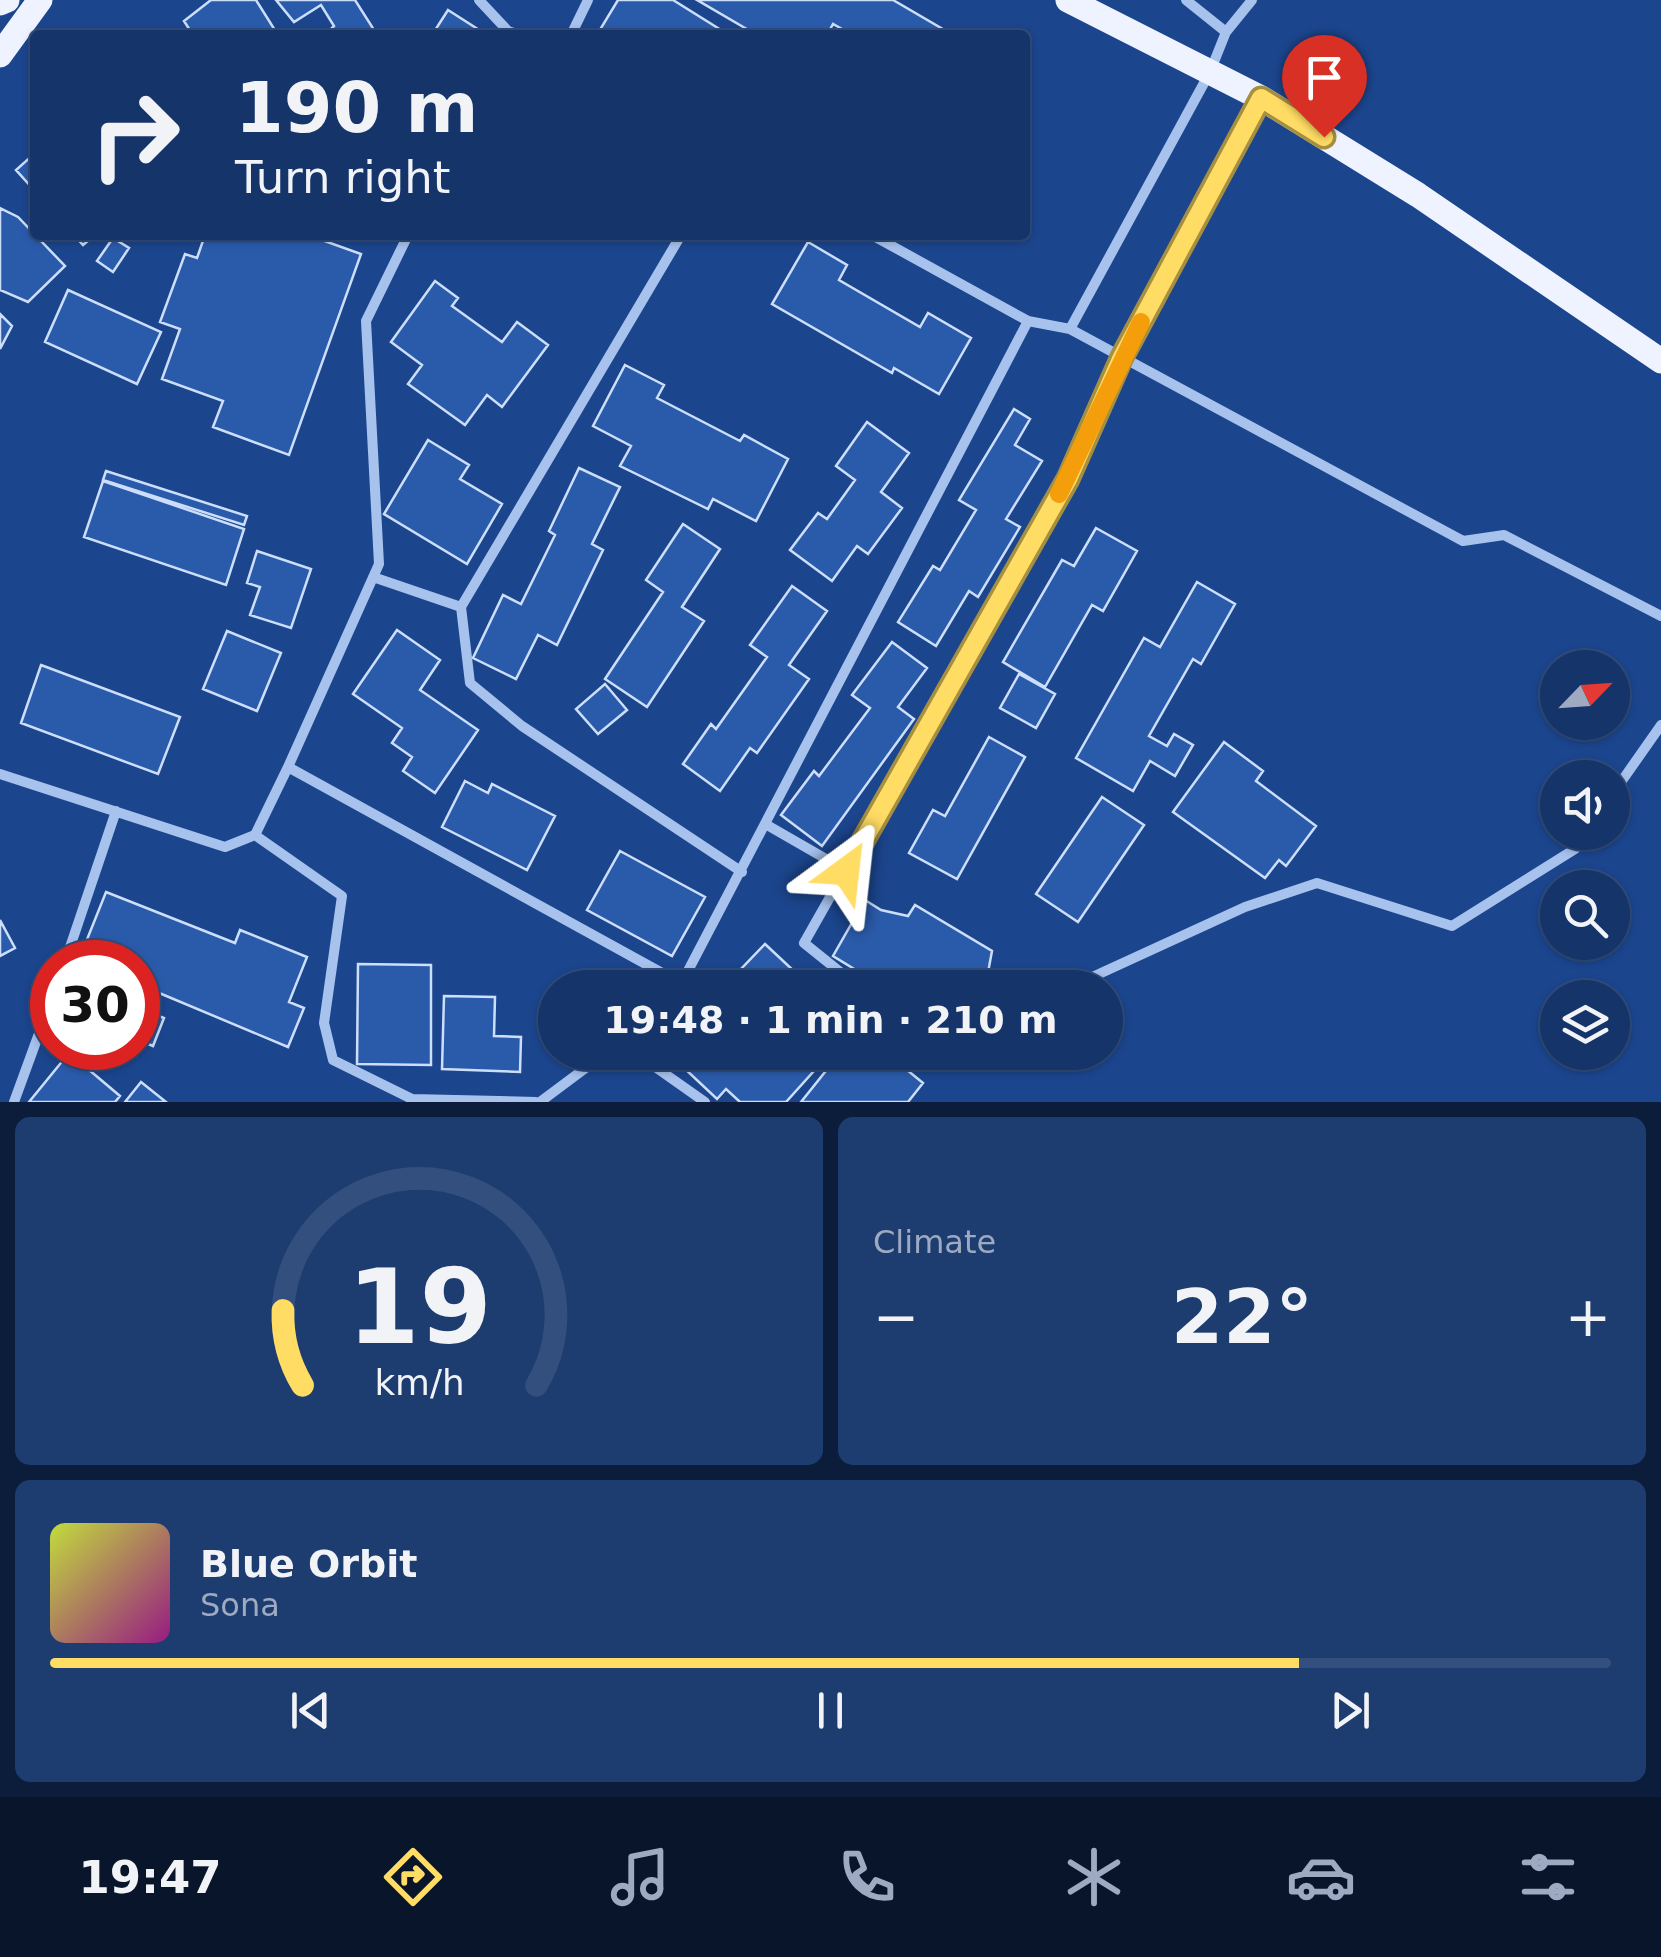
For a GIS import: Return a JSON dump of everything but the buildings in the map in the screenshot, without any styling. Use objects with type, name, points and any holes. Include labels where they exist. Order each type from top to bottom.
[{"type":"main road","points":[[0,4],[7,0]]},
{"type":"main road","points":[[0,55],[40,0]]},
{"type":"main road","points":[[1068,0],[1261,98],[1418,195],[1661,362]]},
{"type":"street","points":[[479,0],[507,30]]},
{"type":"street","points":[[573,30],[588,0]]},
{"type":"street","points":[[1186,0],[1226,32]]},
{"type":"street","points":[[1070,329],[1210,72],[1226,32],[1252,0]]},
{"type":"street","points":[[838,970],[804,943],[1068,479],[1122,357],[1261,98]]},
{"type":"street","points":[[0,774],[225,847],[255,835],[379,564],[366,321],[406,240]]},
{"type":"street","points":[[678,240],[462,607],[470,682],[522,726],[742,872]]},
{"type":"street","points":[[881,240],[1028,321],[1070,329],[1463,542],[1504,535],[1661,616]]},
{"type":"street","points":[[689,970],[1028,321]]},
{"type":"street","points":[[373,577],[462,607]]},
{"type":"street","points":[[1630,769],[1661,725]]},
{"type":"street","points":[[288,767],[651,970]]},
{"type":"street","points":[[72,940],[116,811]]},
{"type":"street","points":[[767,824],[846,871]]},
{"type":"street","points":[[255,835],[342,896],[324,1022],[333,1060],[411,1101],[538,1102],[582,1070]]},
{"type":"street","points":[[1108,970],[1245,907],[1316,883],[1452,926],[1573,850]]},
{"type":"street","points":[[14,1102],[30,1058]]},
{"type":"street","points":[[659,1070],[704,1102]]},
{"type":"slow traffic","points":[[1059,494],[1141,322]]},
{"type":"route","points":[[846,871],[1068,479],[1122,357],[1261,98],[1324,137]]}]
